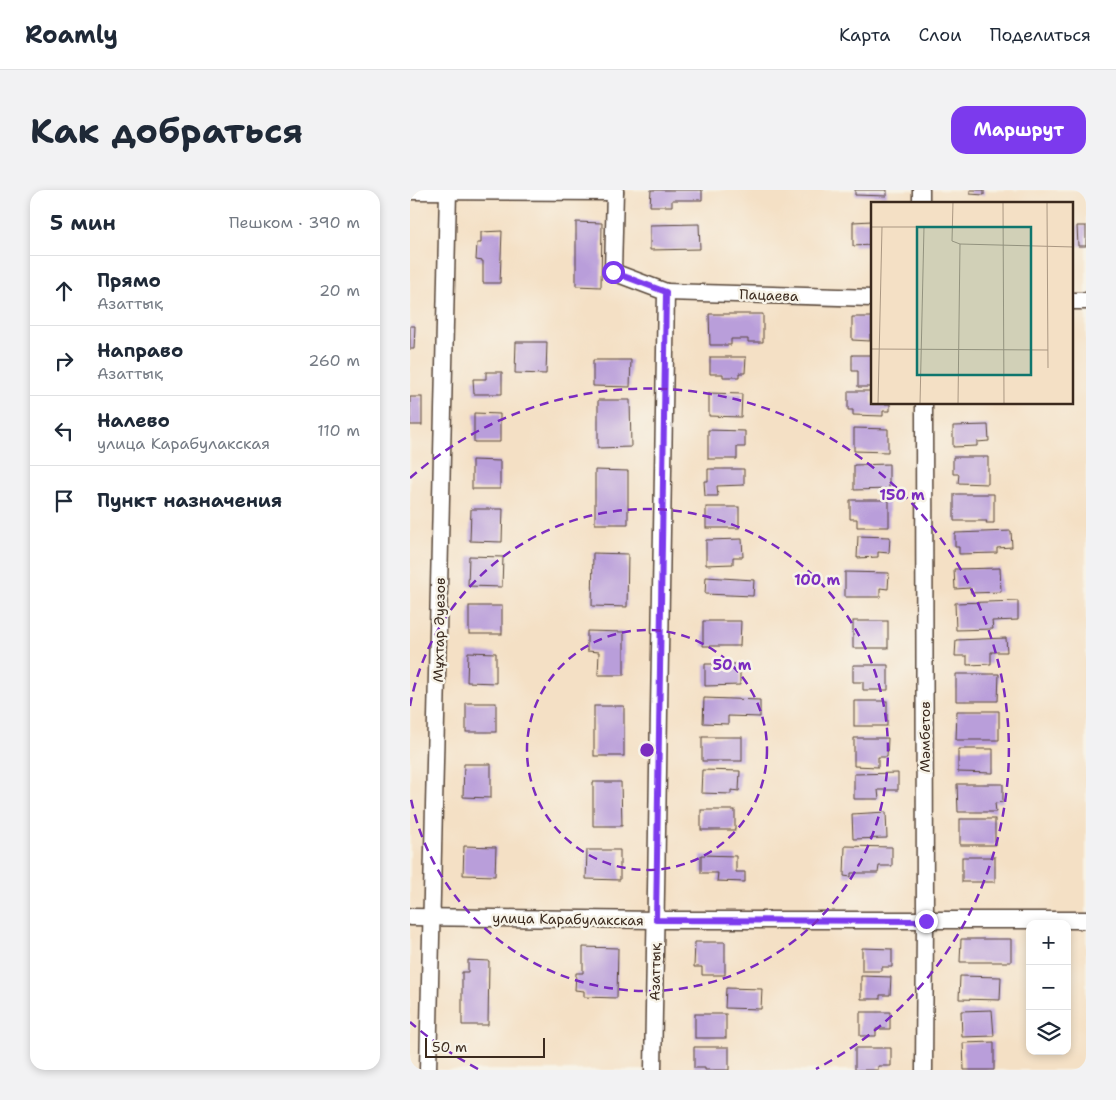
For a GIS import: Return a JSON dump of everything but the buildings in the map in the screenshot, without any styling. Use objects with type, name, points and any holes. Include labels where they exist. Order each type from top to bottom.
[{"type":"street","points":[[410,191],[615,191],[613,272],[666,292]]},
{"type":"street","name":"Мұхтар Әуезов","points":[[428,1070],[448,191]]},
{"type":"street","name":"Пацаева","points":[[666,292],[871,298]]},
{"type":"street","name":"Азаттық","points":[[653,1070],[666,292]]},
{"type":"street","name":"Мәмбетов","points":[[924,405],[926,921],[924,1070]]},
{"type":"street","name":"улица Карабулакская","points":[[410,916],[656,920],[1086,920]]},
{"type":"route","points":[[613,272],[666,292],[656,920],[926,921]]}]
